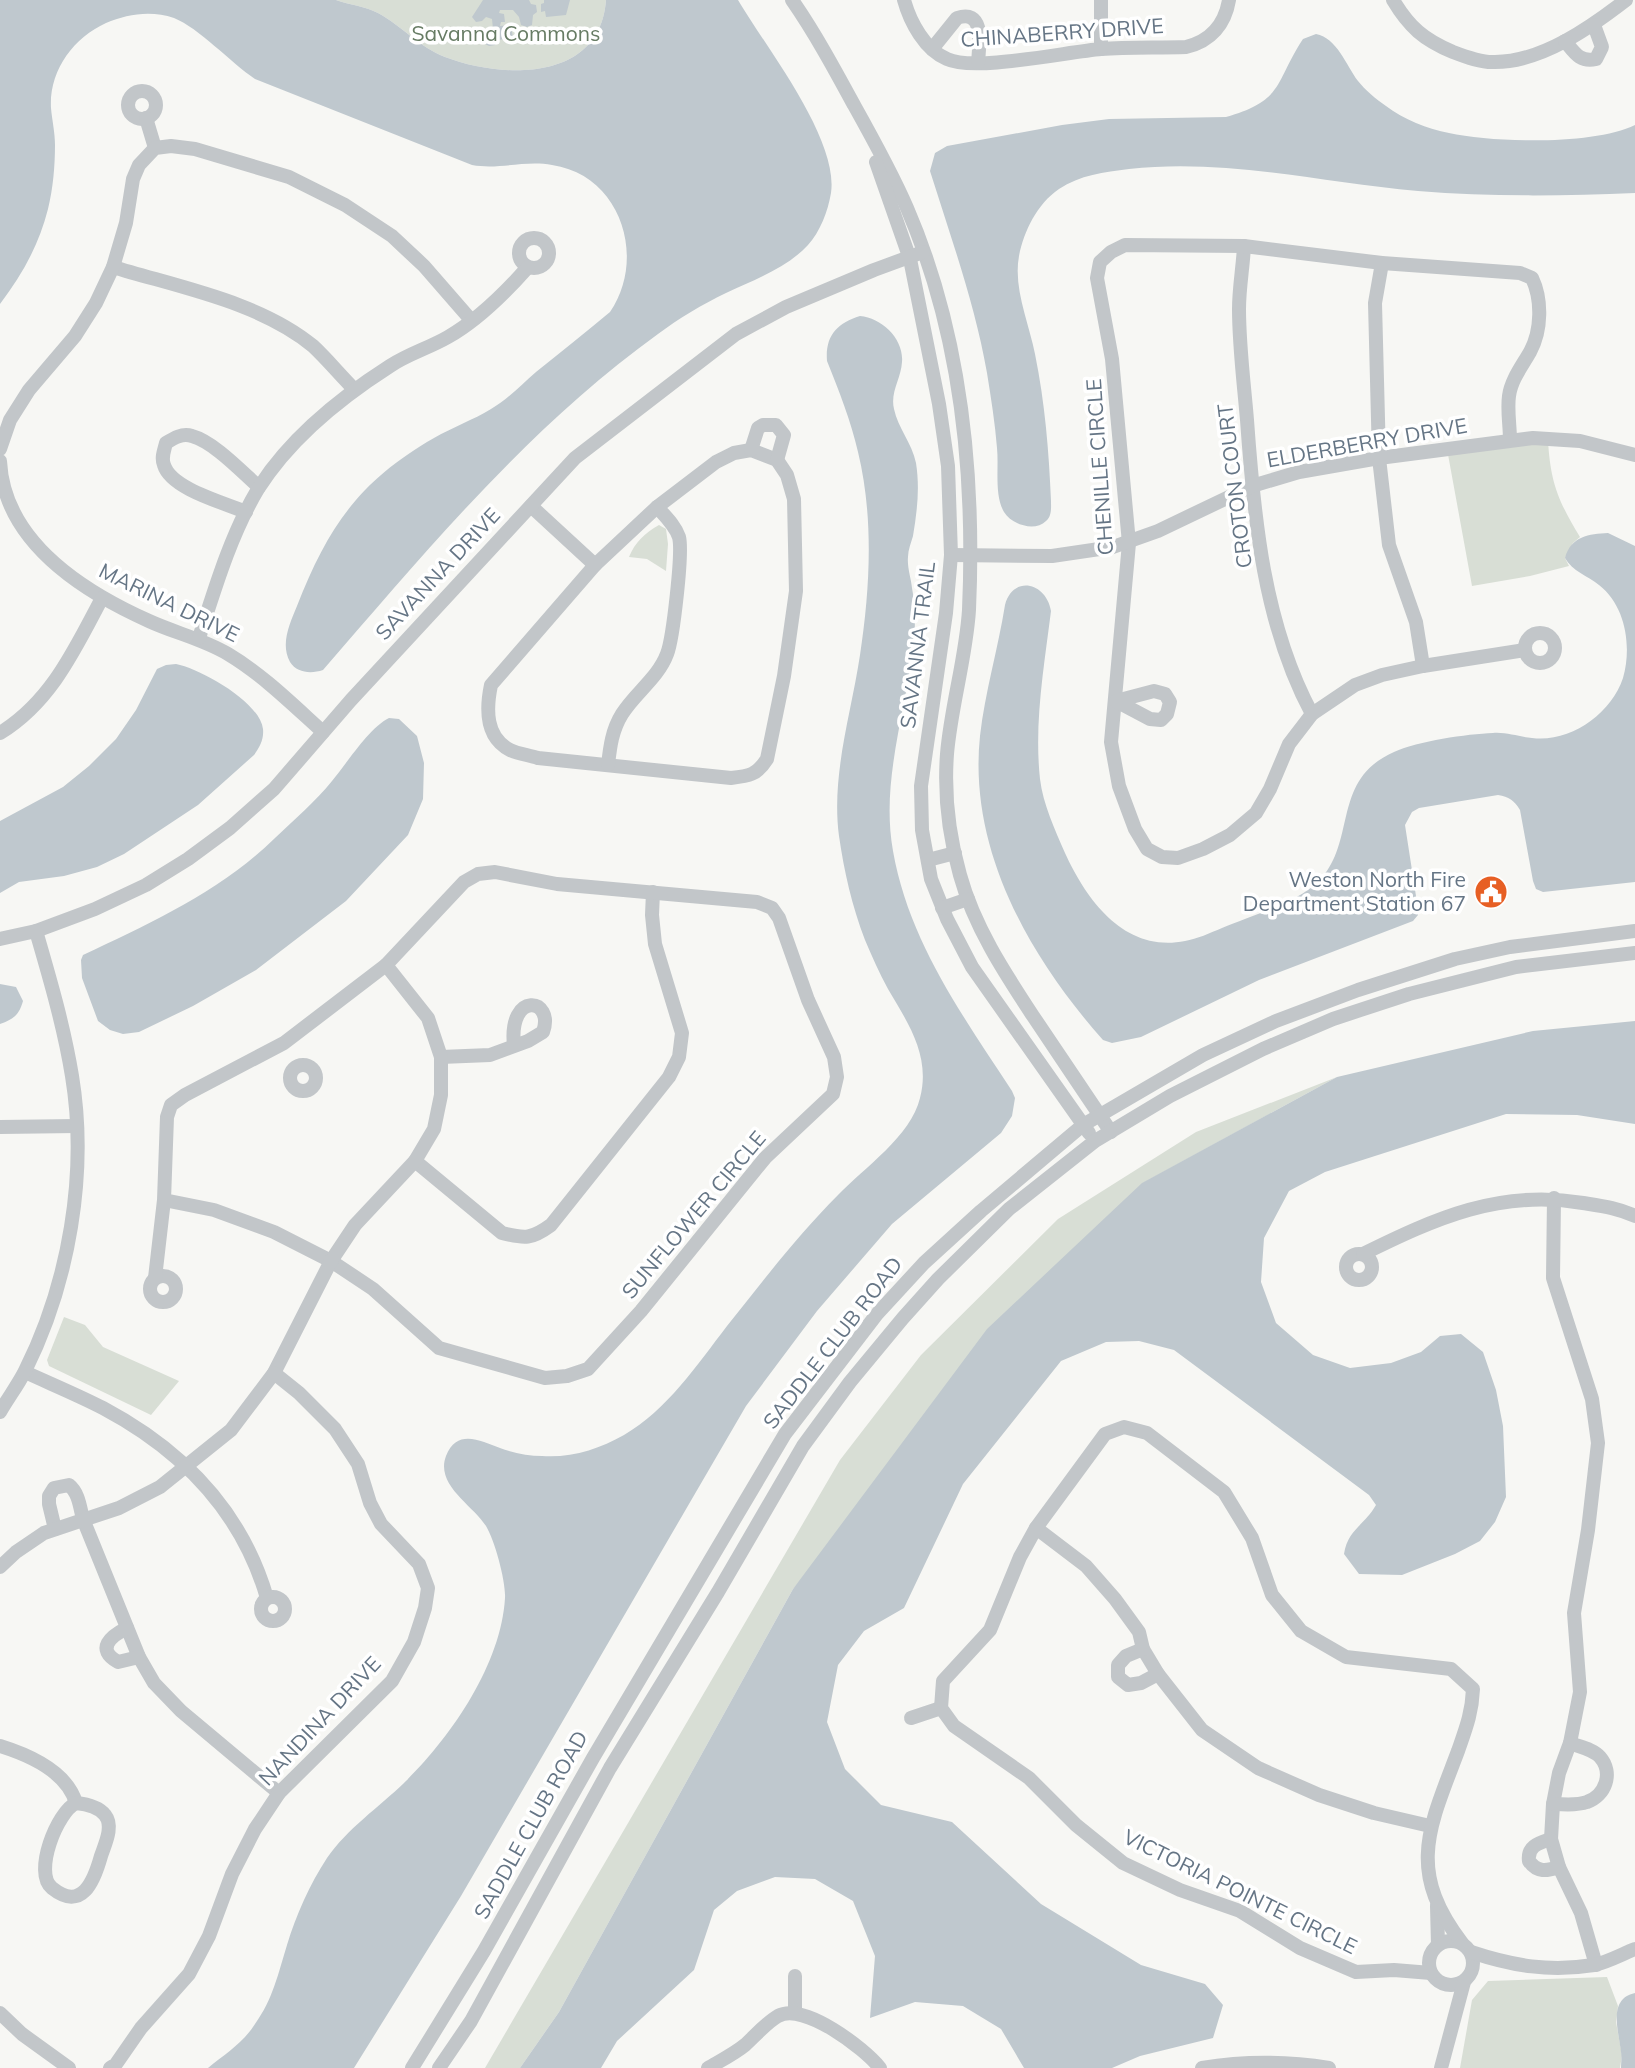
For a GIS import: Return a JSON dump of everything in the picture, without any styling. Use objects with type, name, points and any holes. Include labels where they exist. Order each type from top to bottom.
[{"type":"street","name":"SAVANNA TRAIL","points":[[792,0],[861,117],[947,332],[968,468],[971,556],[969,615],[947,765],[946,790],[955,853],[975,918],[1011,983],[1111,1132]]},
{"type":"street","name":"CHINABERRY DRIVE","points":[[904,0],[912,21],[932,49],[945,59],[978,63],[1101,49],[1186,47],[1197,44],[1217,30],[1225,17],[1229,0]]},
{"type":"street","points":[[1101,0],[1101,49]]},
{"type":"street","points":[[1393,0],[1406,22],[1434,44],[1467,57],[1496,62],[1535,55],[1565,41],[1594,25],[1626,0]]},
{"type":"street","points":[[932,49],[957,18],[970,17],[976,21],[979,30],[978,63]]},
{"type":"street","points":[[1565,41],[1578,57],[1585,60],[1596,59],[1602,47],[1594,25]]},
{"type":"street","points":[[146,118],[155,148]]},
{"type":"street","points":[[0,449],[10,420],[29,390],[75,336],[96,303],[113,267],[126,223],[133,179],[139,165],[155,148],[171,146],[209,153],[289,177],[345,205],[391,236],[424,266],[471,320]]},
{"type":"street","name":"CHENILLE CIRCLE","points":[[1510,440],[1509,395],[1516,375],[1532,349],[1540,310],[1539,291],[1532,278],[1520,273],[1382,263],[1244,246],[1125,245],[1100,262],[1097,278],[1112,359],[1129,543],[1111,743],[1119,786],[1135,829],[1147,849],[1162,858],[1178,858],[1230,835],[1256,813],[1270,789],[1289,744],[1312,714],[1355,685],[1423,666],[1525,650]]},
{"type":"street","name":"CROTON COURT","points":[[1244,246],[1239,309],[1252,486],[1260,548],[1274,615],[1297,686],[1312,714]]},
{"type":"street","name":"SAVANNA TRAIL","points":[[916,256],[948,466],[951,555],[938,681],[921,786],[922,830],[931,879],[942,908],[972,967],[1095,1141]]},
{"type":"street","name":"SAVANNA DRIVE","points":[[0,939],[37,931],[126,895],[188,859],[230,828],[274,789],[575,458],[736,334],[786,307],[874,270],[916,256]]},
{"type":"street","points":[[1382,263],[1375,303],[1379,458],[1389,545],[1416,622],[1423,666]]},
{"type":"street","points":[[113,267],[242,307],[280,324],[313,346],[354,389]]},
{"type":"street","points":[[199,638],[246,512],[260,487],[297,440],[354,389],[398,360],[449,336],[471,320],[505,293],[528,267]]},
{"type":"street","points":[[751,450],[758,428],[763,425],[776,425],[784,435],[777,460]]},
{"type":"street","points":[[246,512],[193,491],[175,479],[164,468],[162,456],[166,443],[177,436],[191,436],[211,446],[260,487]]},
{"type":"street","name":"ELDERBERRY DRIVE","points":[[951,555],[1072,555],[1129,543],[1252,486],[1299,472],[1379,458],[1532,438],[1580,441],[1635,455]]},
{"type":"street","points":[[751,450],[777,460],[786,475],[794,499],[796,591],[785,676],[767,760],[761,770],[749,776],[731,778],[538,758],[510,751],[496,738],[488,722],[487,705],[491,685],[595,565],[657,507],[716,462],[734,453],[751,450]]},
{"type":"street","name":"MARINA DRIVE","points":[[0,461],[1,480],[8,505],[29,538],[63,570],[102,598],[151,622],[199,638],[229,655],[259,676],[323,732]]},
{"type":"street","points":[[531,506],[595,565]]},
{"type":"street","points":[[608,765],[612,733],[622,713],[658,669],[669,646],[679,538],[672,523],[657,507]]},
{"type":"street","points":[[0,733],[22,720],[62,673],[102,598]]},
{"type":"street","points":[[928,860],[955,853]]},
{"type":"street","name":"SUNFLOWER CIRCLE","points":[[155,1278],[164,1200],[167,1117],[172,1105],[185,1095],[284,1043],[386,965],[464,882],[478,874],[495,872],[557,884],[757,902],[772,908],[779,918],[808,1000],[834,1057],[837,1077],[833,1094],[765,1158],[641,1311],[605,1350],[587,1368],[567,1376],[545,1378],[439,1348],[373,1289],[331,1261],[274,1232],[214,1210],[164,1200]]},
{"type":"street","points":[[415,1161],[502,1233],[519,1238],[536,1236],[551,1225],[669,1077],[678,1057],[682,1033],[655,944],[653,892]]},
{"type":"street","points":[[942,908],[968,899]]},
{"type":"street","name":"SADDLE CLUB ROAD","points":[[412,2068],[484,1951],[593,1758],[785,1434],[877,1314],[924,1263],[1083,1125],[1203,1055],[1276,1021],[1358,990],[1469,956],[1510,947],[1635,930]]},
{"type":"street","points":[[0,1412],[25,1372],[58,1285],[76,1184],[77,1126],[73,1078],[64,1029],[37,931]]},
{"type":"street","name":"SADDLE CLUB ROAD","points":[[439,2068],[471,2021],[610,1768],[718,1592],[803,1446],[850,1382],[938,1279],[1009,1209],[1095,1141],[1170,1097],[1263,1049],[1333,1019],[1409,994],[1516,967],[1635,953]]},
{"type":"street","points":[[0,1567],[44,1533],[119,1508],[160,1487],[231,1430],[274,1373],[331,1261],[355,1225],[415,1161],[434,1129],[441,1095],[441,1058],[428,1018],[386,965]]},
{"type":"street","points":[[284,1043],[296,1068]]},
{"type":"street","points":[[441,1058],[490,1055],[514,1046]]},
{"type":"street","points":[[0,1126],[77,1126]]},
{"type":"street","points":[[1363,1254],[1418,1227],[1511,1199],[1554,1198],[1621,1209],[1635,1216]]},
{"type":"street","points":[[1554,1198],[1553,1278],[1592,1399],[1598,1443],[1574,1613],[1580,1692],[1570,1744],[1559,1773],[1553,1804],[1551,1839],[1559,1867],[1581,1913],[1596,1965]]},
{"type":"street","points":[[25,1372],[103,1408],[147,1434],[186,1465],[232,1519],[257,1565],[267,1598]]},
{"type":"street","name":"NANDINA DRIVE","points":[[110,2068],[189,1974],[209,1936],[232,1874],[249,1840],[279,1793],[391,1681],[414,1642],[425,1608],[428,1588],[419,1564],[381,1524],[370,1503],[358,1464],[335,1429],[299,1393],[274,1373]]},
{"type":"street","points":[[911,1718],[941,1708],[943,1681],[990,1630],[1020,1557],[1036,1528],[1105,1434],[1124,1427],[1147,1433],[1224,1492],[1252,1538],[1272,1595],[1301,1631],[1346,1657],[1451,1669],[1473,1689],[1472,1711],[1430,1826],[1428,1878],[1437,1905],[1438,1945],[1432,1970],[1450,1998],[1453,2029]]},
{"type":"street","points":[[55,1530],[49,1496],[54,1488],[69,1485],[74,1489],[83,1519],[139,1657],[154,1683],[181,1711],[279,1793]]},
{"type":"street","points":[[1036,1528],[1086,1566],[1108,1591],[1139,1632],[1143,1649],[1158,1674],[1202,1730],[1258,1768],[1319,1795],[1374,1813],[1430,1826]]},
{"type":"street","points":[[127,1628],[112,1637],[108,1643],[110,1658],[118,1662],[139,1657]]},
{"type":"street","points":[[1143,1649],[1126,1656],[1118,1665],[1118,1677],[1128,1685],[1141,1683],[1158,1674]]},
{"type":"street","name":"VICTORIA POINTE CIRCLE","points":[[941,1708],[954,1726],[1029,1778],[1076,1825],[1123,1863],[1180,1890],[1240,1912],[1300,1948],[1356,1972],[1394,1970],[1420,1964],[1432,1970]]},
{"type":"street","points":[[1553,1804],[1576,1805],[1588,1802],[1605,1788],[1606,1768],[1602,1759],[1593,1751],[1570,1744]]},
{"type":"street","points":[[0,1746],[38,1761],[61,1779],[73,1793],[76,1802]]},
{"type":"street","points":[[593,1758],[610,1768]]},
{"type":"street","points":[[76,1802],[99,1809],[107,1817],[109,1832],[95,1878],[88,1890],[74,1897],[60,1894],[48,1886],[44,1872],[52,1836],[62,1814],[76,1802]]},
{"type":"street","points":[[1551,1839],[1536,1844],[1531,1849],[1529,1861],[1533,1867],[1540,1870],[1559,1867]]},
{"type":"street","points":[[1437,1905],[1467,1947],[1474,1962],[1441,2068]]},
{"type":"street","points":[[1438,1945],[1447,1941],[1507,1964],[1536,1968],[1596,1965],[1635,1949]]},
{"type":"street","points":[[1432,1970],[1443,1984],[1454,1986],[1507,1964]]},
{"type":"street","points":[[794,1976],[795,2013]]},
{"type":"street","points":[[0,2013],[22,2034],[69,2068]]},
{"type":"street","points":[[708,2068],[742,2048],[779,2015],[795,2013],[836,2032],[870,2056],[880,2068]]},
{"type":"street","points":[[1202,2068],[1256,2062],[1300,2063],[1329,2068]]},
{"type":"green space","name":"Savanna Commons","points":[[336,0],[606,0],[600,27],[586,47],[568,60],[545,68],[520,70],[494,69],[445,57],[427,48],[378,13]]},
{"type":"green space","points":[[1548,439],[1556,490],[1580,537],[1573,543],[1565,558],[1569,566],[1472,586],[1447,449]]},
{"type":"green space","points":[[659,525],[666,529],[666,571],[647,559],[629,557],[641,538]]},
{"type":"green space","points":[[1337,1077],[1143,1183],[793,1589],[559,2012],[520,2068],[485,2068],[840,1460],[921,1355],[1058,1219],[1196,1132]]},
{"type":"green space","points":[[64,1317],[85,1325],[103,1347],[179,1381],[151,1415],[49,1366],[47,1360]]},
{"type":"green space","points":[[1607,1977],[1618,2006],[1616,2022],[1622,2055],[1620,2068],[1460,2068],[1472,2000],[1488,1981]]},
{"type":"shaded area","points":[[0,0],[336,0],[378,13],[427,48],[445,57],[494,69],[520,70],[545,68],[568,60],[586,47],[600,27],[606,0],[738,0],[798,93],[812,120],[824,147],[830,171],[830,200],[816,234],[800,253],[780,267],[708,302],[674,323],[565,409],[440,536],[323,670],[305,672],[290,662],[286,648],[287,634],[309,578],[334,529],[349,508],[385,471],[434,438],[497,405],[610,312],[621,291],[626,268],[626,244],[621,222],[610,202],[595,185],[576,172],[542,164],[472,165],[255,79],[204,37],[174,18],[157,14],[131,15],[106,23],[83,37],[65,57],[59,69],[51,94],[55,153],[48,209],[29,259],[0,304]]},
{"type":"shaded area","points":[[483,0],[529,0],[536,5],[537,12],[533,15],[532,25],[527,27],[521,25],[513,10],[500,10],[499,13],[504,14],[505,22],[501,22],[500,26],[511,25],[513,38],[498,40],[495,45],[489,46],[484,40],[493,29],[492,19],[486,17],[476,22],[472,17]]},
{"type":"shaded area","points":[[544,0],[570,0],[566,15],[546,17],[545,11],[541,12]]},
{"type":"shaded area","points":[[1316,34],[1335,46],[1358,81],[1375,97],[1400,115],[1433,129],[1491,139],[1544,140],[1595,136],[1635,125],[1635,193],[1445,193],[1238,169],[1166,166],[1092,175],[1067,184],[1044,202],[1033,219],[1021,247],[1018,268],[1020,293],[1035,354],[1044,409],[1051,512],[1046,521],[1036,526],[1024,526],[1012,520],[1004,512],[999,498],[994,420],[976,322],[930,171],[935,153],[947,146],[1109,119],[1226,117],[1245,111],[1269,96],[1303,39]]},
{"type":"shaded area","points":[[860,316],[883,325],[899,345],[902,362],[893,403],[914,456],[918,482],[916,518],[908,552],[915,630],[892,770],[890,824],[893,851],[911,916],[925,947],[957,1006],[1012,1091],[1015,1098],[1012,1116],[1001,1133],[892,1224],[817,1311],[746,1406],[461,1896],[354,2068],[208,2068],[245,2037],[261,2015],[274,1986],[299,1911],[327,1858],[344,1837],[422,1765],[439,1744],[471,1698],[494,1649],[505,1598],[502,1572],[486,1526],[457,1494],[446,1476],[444,1466],[451,1447],[463,1439],[470,1439],[521,1454],[564,1456],[605,1444],[640,1425],[668,1400],[794,1243],[838,1195],[885,1151],[915,1112],[923,1083],[920,1054],[910,1027],[882,977],[860,927],[846,875],[837,813],[843,745],[863,630],[869,554],[866,502],[858,452],[827,361],[827,352],[834,332],[845,322]]},
{"type":"shaded area","points":[[1608,533],[1635,546],[1635,882],[1543,892],[1536,889],[1533,881],[1520,810],[1511,800],[1498,795],[1419,808],[1412,812],[1405,825],[1418,909],[1418,915],[1413,921],[1259,980],[1141,1037],[1112,1043],[1103,1040],[1051,974],[1029,938],[994,861],[984,820],[979,778],[980,736],[1009,595],[1022,586],[1036,588],[1048,601],[1051,611],[1041,695],[1038,758],[1040,779],[1050,817],[1074,871],[1097,905],[1126,931],[1144,939],[1164,943],[1185,941],[1285,903],[1318,882],[1338,849],[1352,795],[1361,778],[1374,764],[1394,752],[1429,741],[1470,735],[1498,733],[1546,738],[1561,736],[1574,731],[1599,714],[1617,691],[1623,678],[1627,653],[1624,628],[1621,615],[1608,594],[1565,558],[1576,541]]},
{"type":"shaded area","points":[[176,664],[200,672],[228,688],[252,708],[263,729],[261,743],[254,755],[198,805],[124,854],[97,867],[64,876],[19,882],[0,893],[0,821],[63,787],[89,766],[116,739],[136,710],[157,669]]},
{"type":"shaded area","points":[[389,718],[399,719],[417,736],[424,763],[423,799],[408,835],[346,901],[256,970],[193,1006],[139,1032],[123,1034],[110,1030],[98,1021],[82,978],[83,955],[184,904],[254,857],[319,796],[366,738]]},
{"type":"shaded area","points":[[0,984],[16,987],[23,1001],[15,1016],[0,1024]]},
{"type":"shaded area","points":[[1635,1021],[1635,1124],[1577,1115],[1506,1114],[1325,1172],[1289,1191],[1264,1238],[1261,1282],[1276,1323],[1313,1355],[1350,1368],[1391,1363],[1421,1352],[1440,1336],[1461,1334],[1483,1352],[1496,1390],[1503,1426],[1506,1497],[1495,1522],[1480,1541],[1402,1575],[1359,1574],[1344,1554],[1349,1539],[1376,1505],[1369,1495],[1174,1350],[1139,1341],[1106,1342],[1061,1361],[963,1484],[904,1608],[864,1631],[838,1665],[827,1722],[845,1769],[881,1805],[952,1822],[1041,1904],[1141,1965],[1205,1984],[1223,2005],[1213,2038],[1140,2056],[1112,2068],[1024,2068],[1001,2029],[963,2006],[915,2002],[870,2018],[875,1956],[853,1901],[815,1879],[775,1877],[737,1891],[714,1910],[694,1970],[617,2041],[601,2068],[520,2068],[559,2012],[793,1589],[987,1329],[1142,1183],[1337,1077],[1533,1031]]},
{"type":"shaded area","points":[[1635,1993],[1635,2068],[1621,2068],[1618,2009],[1626,1996]]},
{"type":"place","name":"Weston North Fire Department Station 67","points":[[1491,892]]}]
